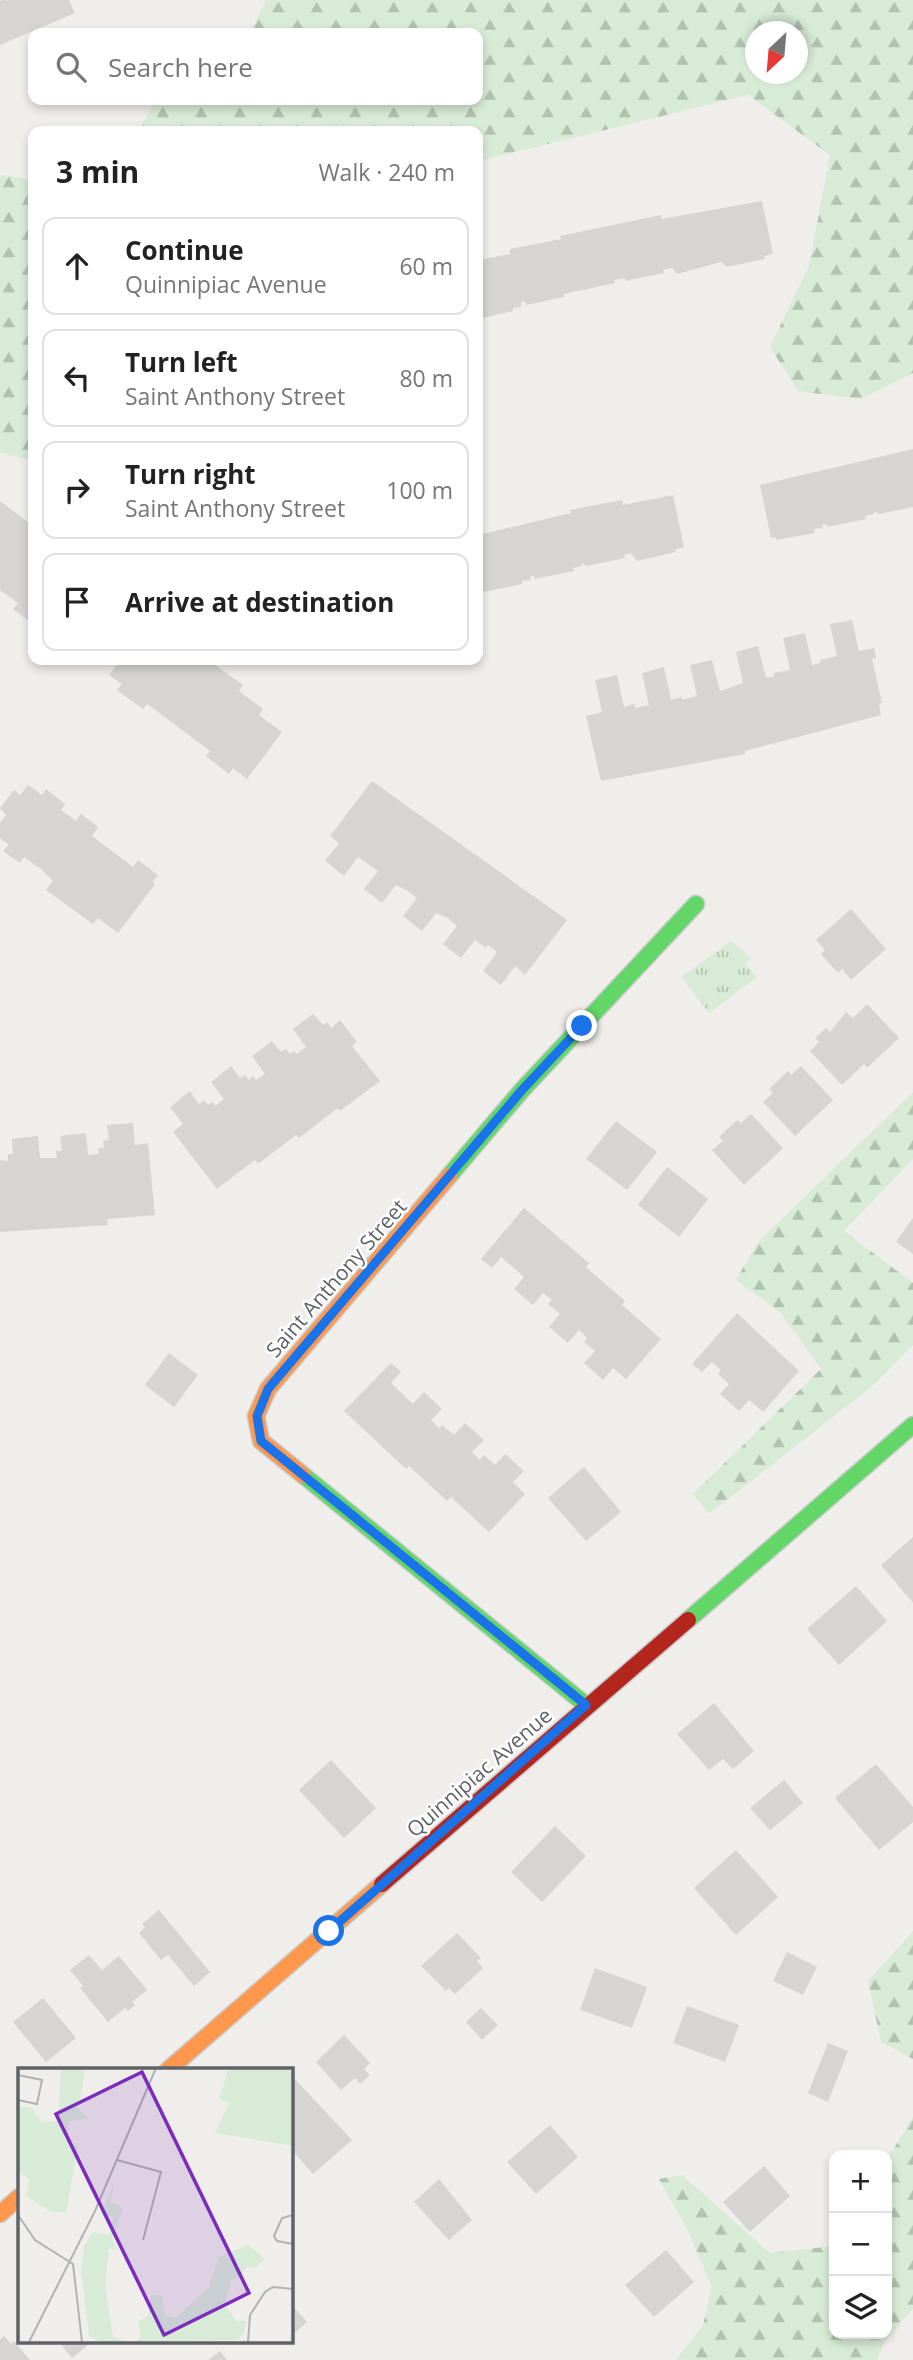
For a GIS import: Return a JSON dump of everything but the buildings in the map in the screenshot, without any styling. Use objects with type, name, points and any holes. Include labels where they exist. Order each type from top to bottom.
[{"type":"street","name":"Saint Anthony Street","points":[[586,1705],[261,1441],[257,1416],[268,1389],[522,1090],[696,904]]},
{"type":"street","name":"Quinnipiac Avenue","points":[[170,2068],[586,1705],[913,1425]]},
{"type":"street","points":[[0,2214],[18,2198]]},
{"type":"green space","points":[[266,0],[913,0],[913,373],[861,399],[798,391],[770,347],[809,266],[830,155],[748,95],[483,160],[483,126],[142,126],[152,105],[483,105],[483,28],[252,28]]},
{"type":"green space","points":[[3,175],[28,179],[28,460],[0,452],[0,178]]},
{"type":"green space","points":[[731,941],[751,958],[745,964],[757,977],[709,1013],[681,977]]},
{"type":"green space","points":[[913,1092],[913,1159],[844,1231],[913,1283],[913,1345],[875,1384],[709,1514],[693,1494],[821,1369],[781,1313],[736,1280],[757,1243]]},
{"type":"green space","points":[[913,1931],[913,2059],[881,2042],[868,1981]]},
{"type":"green space","points":[[913,2117],[913,2309],[892,2333],[892,2213],[892,2152]]},
{"type":"green space","points":[[682,2175],[770,2253],[829,2247],[829,2339],[887,2339],[877,2360],[676,2360],[703,2325],[712,2287],[688,2231],[659,2179]]},
{"type":"traffic: fast","points":[[449,1176],[522,1090],[696,904]]},
{"type":"traffic: fast","points":[[688,1620],[913,1425]]},
{"type":"traffic: fast","points":[[303,1475],[586,1705]]},
{"type":"traffic: slow","points":[[303,1475],[261,1441],[256,1416],[268,1389],[449,1176]]},
{"type":"traffic: slow","points":[[170,2068],[382,1884]]},
{"type":"traffic: slow","points":[[0,2214],[18,2198]]},
{"type":"traffic: jam","points":[[382,1884],[688,1620]]},
{"type":"route","points":[[329,1931],[586,1705],[261,1441],[257,1416],[268,1389],[377,1264],[522,1090],[582,1026]]}]
